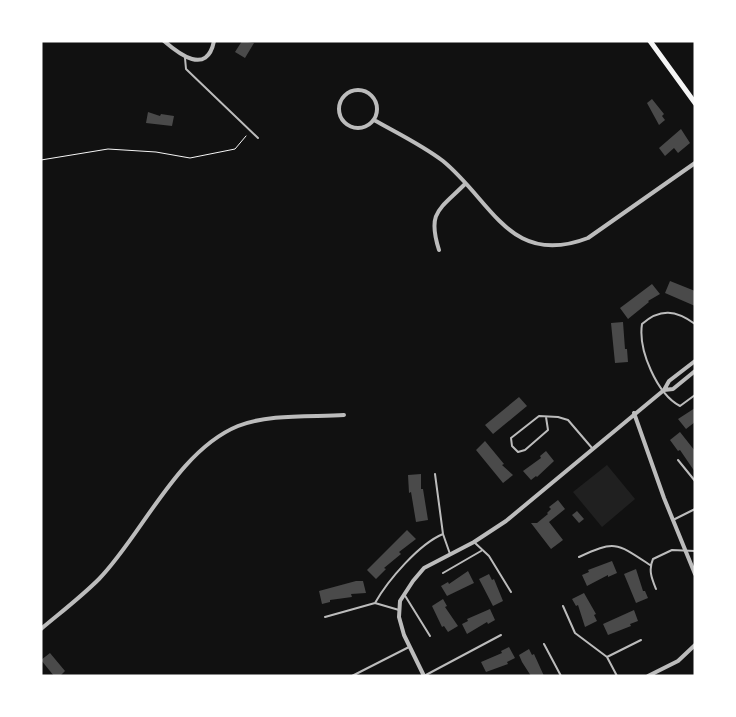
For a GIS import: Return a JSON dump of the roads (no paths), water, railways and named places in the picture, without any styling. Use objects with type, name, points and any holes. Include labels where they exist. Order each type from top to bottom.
[{"type":"main road","points":[[650,41],[695,103]]},
{"type":"street","points":[[165,42],[185,58],[198,60],[210,53],[214,41]]},
{"type":"street","points":[[355,90],[368,92],[372,96],[377,108],[374,120],[369,125],[358,128],[346,124],[339,108],[344,96],[355,90]]},
{"type":"street","points":[[374,120],[443,162],[510,233],[539,245],[557,246],[573,244],[588,238],[695,163]]},
{"type":"street","points":[[439,250],[434,233],[434,221],[438,211],[465,184]]},
{"type":"street","points":[[424,676],[404,635],[399,610],[404,594],[424,568],[474,542],[506,521],[664,390],[669,381],[695,361]]},
{"type":"street","points":[[664,390],[673,389],[695,372]]},
{"type":"street","points":[[634,413],[695,574]]},
{"type":"street","points":[[41,629],[99,580],[152,507],[198,455],[218,437],[238,426],[256,421],[344,415]]},
{"type":"street","points":[[648,676],[686,656],[695,646]]},
{"type":"lane","points":[[185,58],[186,69],[258,138]]},
{"type":"lane","points":[[695,324],[683,315],[672,312],[658,312],[642,324],[640,334],[653,375],[671,401],[680,406],[695,395]]},
{"type":"lane","points":[[546,418],[548,430],[525,450],[518,452],[512,446],[511,438],[539,416],[546,418],[558,417],[568,420],[592,448]]},
{"type":"lane","points":[[678,460],[695,481]]},
{"type":"lane","points":[[435,474],[444,534],[450,554]]},
{"type":"lane","points":[[673,520],[695,509]]},
{"type":"lane","points":[[375,603],[381,593],[423,546],[444,534]]},
{"type":"lane","points":[[474,542],[489,556],[511,592]]},
{"type":"lane","points":[[579,557],[609,544],[619,546],[650,565]]},
{"type":"lane","points":[[443,573],[482,551]]},
{"type":"lane","points":[[656,589],[650,565],[653,559],[667,552],[695,551]]},
{"type":"lane","points":[[404,594],[430,636]]},
{"type":"lane","points":[[325,617],[375,603],[399,610]]},
{"type":"lane","points":[[563,606],[575,633],[607,657],[617,676]]},
{"type":"lane","points":[[424,676],[501,635]]},
{"type":"lane","points":[[607,657],[641,640]]},
{"type":"lane","points":[[544,644],[561,676]]},
{"type":"lane","points":[[352,676],[409,647]]}]
